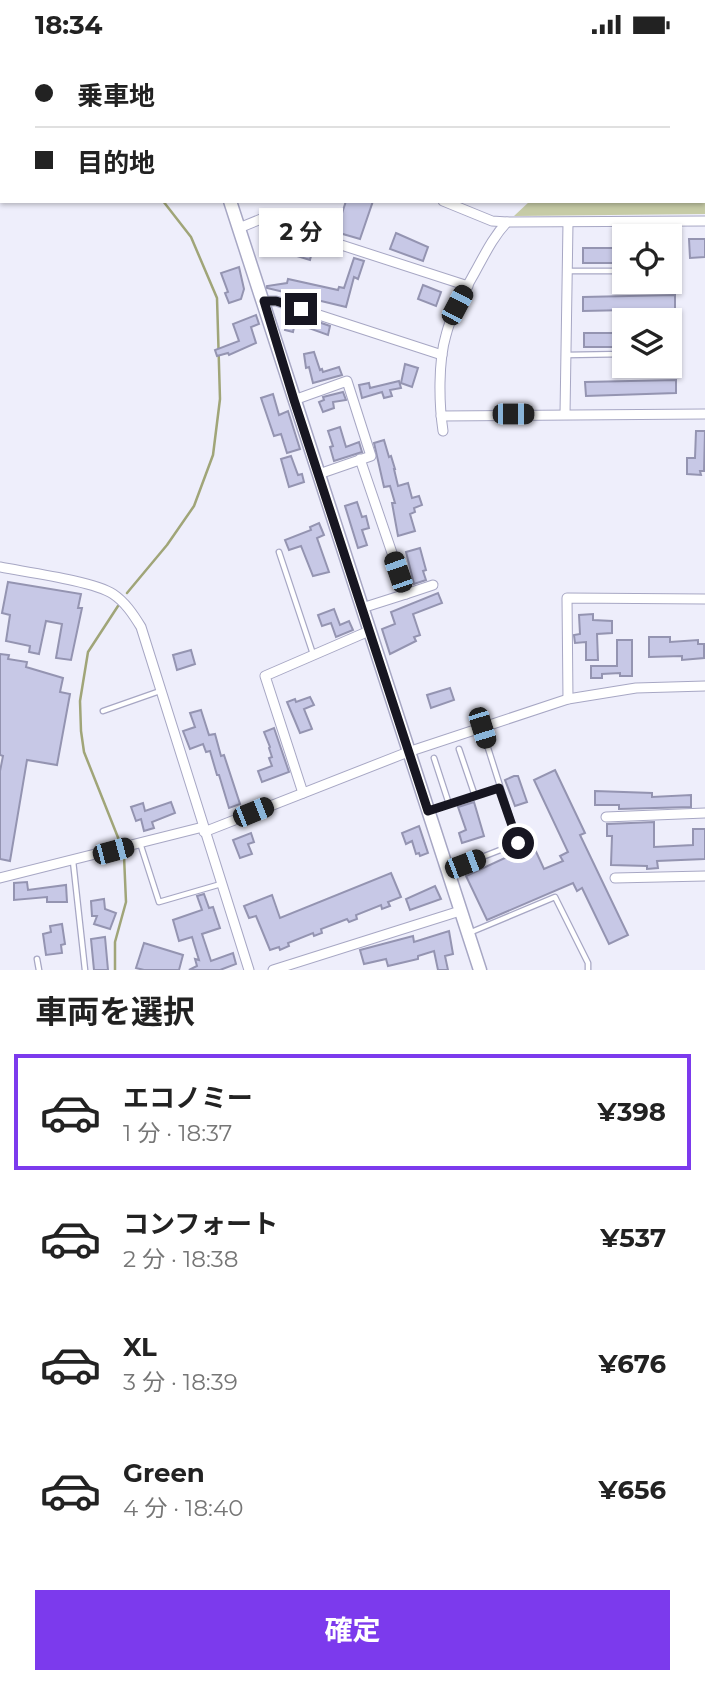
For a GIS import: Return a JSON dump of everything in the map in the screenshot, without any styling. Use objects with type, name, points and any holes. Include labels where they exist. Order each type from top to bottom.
[{"type":"street","points":[[231,203],[480,970]]},
{"type":"street","points":[[448,203],[492,221],[705,221]]},
{"type":"street","points":[[239,228],[261,219],[468,286]]},
{"type":"street","points":[[443,431],[441,416],[446,336],[468,286],[495,236],[508,222]]},
{"type":"street","points":[[565,414],[568,223]]},
{"type":"street","points":[[264,301],[276,301],[443,355]]},
{"type":"street","points":[[294,400],[347,381],[371,456],[319,474]]},
{"type":"street","points":[[441,416],[705,414]]},
{"type":"street","points":[[360,459],[406,594]]},
{"type":"street","points":[[0,567],[94,586],[110,592],[133,613],[141,627],[248,970]]},
{"type":"street","points":[[362,608],[433,585]]},
{"type":"street","points":[[568,699],[567,598],[705,599]]},
{"type":"street","points":[[303,793],[265,676],[369,631]]},
{"type":"street","points":[[0,878],[203,829],[408,752],[568,699],[636,688],[705,686]]},
{"type":"street","points":[[606,817],[705,813]]},
{"type":"street","points":[[615,878],[705,876]]},
{"type":"street","points":[[274,970],[460,911]]},
{"type":"lane","points":[[567,271],[612,271]]},
{"type":"lane","points":[[566,355],[612,354]]},
{"type":"lane","points":[[279,552],[313,655]]},
{"type":"lane","points":[[103,711],[160,691]]},
{"type":"lane","points":[[447,871],[518,843],[482,728]]},
{"type":"lane","points":[[459,749],[475,796]]},
{"type":"lane","points":[[434,758],[450,804]]},
{"type":"lane","points":[[428,811],[499,788]]},
{"type":"lane","points":[[140,843],[159,902],[221,884]]},
{"type":"lane","points":[[73,861],[85,970]]},
{"type":"lane","points":[[468,934],[555,897],[588,963],[588,970]]},
{"type":"lane","points":[[37,960],[39,970]]},
{"type":"green space","points":[[528,203],[705,203],[705,214],[514,216]]},
{"type":"building","points":[[345,203],[372,203],[360,239],[336,232]]},
{"type":"building","points":[[268,233],[303,244],[304,240],[314,244],[310,260],[264,246]]},
{"type":"building","points":[[396,233],[428,247],[423,261],[390,249]]},
{"type":"building","points":[[689,239],[705,239],[705,257],[690,258]]},
{"type":"building","points":[[583,248],[612,248],[612,263],[583,263]]},
{"type":"building","points":[[354,258],[364,261],[358,279],[354,277],[346,307],[267,288],[287,283],[288,279],[338,290],[339,287],[344,288]]},
{"type":"building","points":[[239,267],[244,289],[241,299],[229,303],[221,273]]},
{"type":"building","points":[[423,285],[441,292],[436,306],[418,299]]},
{"type":"building","points":[[675,295],[675,308],[583,311],[583,297]]},
{"type":"building","points":[[289,312],[330,326],[328,335],[295,323],[293,332],[285,330]]},
{"type":"building","points":[[256,315],[259,324],[251,327],[256,343],[229,355],[217,356],[215,350],[239,341],[233,324]]},
{"type":"building","points":[[584,333],[612,333],[612,347],[584,347]]},
{"type":"building","points":[[314,352],[320,370],[323,372],[339,367],[342,375],[313,383],[309,367],[306,368],[304,354]]},
{"type":"building","points":[[405,364],[418,368],[412,387],[401,383]]},
{"type":"building","points":[[676,380],[676,393],[586,396],[585,382]]},
{"type":"building","points":[[399,381],[401,388],[390,390],[392,396],[384,398],[382,392],[362,398],[359,385],[369,383],[370,388]]},
{"type":"building","points":[[343,392],[346,400],[333,402],[334,408],[323,412],[319,402],[324,400],[323,397]]},
{"type":"building","points":[[273,394],[279,415],[288,411],[300,449],[287,453],[281,434],[274,436],[261,398]]},
{"type":"building","points":[[340,427],[346,447],[359,442],[362,452],[334,461],[328,431]]},
{"type":"building","points":[[696,431],[705,431],[704,471],[700,471],[701,475],[687,474],[687,458],[695,458]]},
{"type":"building","points":[[384,440],[398,486],[408,483],[412,498],[419,496],[422,505],[414,508],[415,512],[410,514],[415,531],[398,536],[392,503],[395,503],[390,486],[384,487],[374,443]]},
{"type":"building","points":[[291,456],[298,475],[302,474],[304,482],[289,487],[281,459]]},
{"type":"building","points":[[357,502],[362,517],[366,516],[369,528],[362,530],[367,545],[358,548],[345,506]]},
{"type":"building","points":[[319,523],[324,535],[317,538],[329,572],[313,576],[301,546],[289,550],[285,540],[311,530],[310,527]]},
{"type":"building","points":[[420,548],[426,580],[414,584],[406,552]]},
{"type":"building","points":[[8,582],[81,594],[78,608],[82,608],[71,660],[56,658],[62,624],[46,621],[39,654],[29,652],[30,646],[6,641],[10,615],[2,613]]},
{"type":"building","points":[[438,593],[442,603],[413,614],[420,635],[414,637],[416,641],[390,654],[382,629],[395,624],[391,612]]},
{"type":"building","points":[[334,609],[340,625],[349,621],[353,630],[336,637],[331,623],[322,626],[318,615]]},
{"type":"building","points":[[593,614],[593,620],[612,621],[612,633],[597,634],[598,660],[586,660],[586,642],[575,643],[574,635],[580,634],[579,615]]},
{"type":"building","points":[[649,637],[670,637],[670,642],[698,640],[698,644],[704,644],[704,658],[682,660],[682,656],[649,657]]},
{"type":"building","points":[[617,640],[632,640],[632,676],[620,676],[620,673],[591,678],[591,666],[617,666]]},
{"type":"building","points":[[191,650],[195,664],[177,670],[173,655]]},
{"type":"building","points":[[0,654],[9,655],[8,659],[27,662],[26,667],[63,678],[60,692],[70,694],[57,765],[27,760],[10,861],[0,859],[0,771],[3,756],[0,755]]},
{"type":"building","points":[[450,688],[454,700],[431,708],[427,695]]},
{"type":"building","points":[[310,697],[314,705],[304,709],[312,729],[300,733],[287,702]]},
{"type":"building","points":[[201,710],[209,735],[215,734],[221,756],[224,755],[240,804],[229,808],[210,751],[206,752],[203,744],[190,749],[183,731],[195,727],[190,713]]},
{"type":"building","points":[[274,728],[289,772],[262,782],[258,771],[272,766],[269,758],[272,757],[270,747],[264,732]]},
{"type":"building","points":[[555,770],[585,833],[580,835],[628,935],[609,944],[582,888],[577,891],[573,883],[487,920],[466,876],[533,845],[544,869],[563,861],[560,856],[568,852],[534,780]]},
{"type":"building","points":[[518,776],[527,802],[515,806],[505,780]]},
{"type":"building","points":[[595,791],[652,793],[652,797],[691,795],[691,807],[619,809],[619,805],[595,805]]},
{"type":"building","points":[[171,802],[175,813],[152,822],[154,828],[144,831],[141,819],[136,821],[131,807],[143,803],[145,811]]},
{"type":"building","points":[[474,802],[484,836],[462,843],[459,833],[466,830],[458,807]]},
{"type":"building","points":[[654,822],[654,847],[693,845],[693,829],[705,829],[705,859],[657,861],[658,868],[647,869],[647,866],[611,865],[612,836],[607,836],[607,824]]},
{"type":"building","points":[[419,826],[428,853],[420,856],[419,853],[416,854],[412,841],[406,844],[402,833]]},
{"type":"building","points":[[251,833],[254,842],[248,844],[252,854],[240,858],[233,840]]},
{"type":"building","points":[[391,873],[401,897],[388,902],[390,906],[382,909],[381,905],[356,915],[357,919],[349,922],[347,919],[321,929],[322,933],[314,936],[313,933],[288,943],[289,946],[280,950],[279,947],[270,950],[256,916],[249,918],[244,906],[272,895],[280,918]]},
{"type":"building","points":[[27,882],[28,890],[66,885],[67,902],[47,902],[47,897],[14,900],[14,883]]},
{"type":"building","points":[[435,886],[441,899],[410,910],[406,899]]},
{"type":"building","points":[[204,894],[209,908],[213,907],[220,928],[202,934],[211,961],[233,953],[236,964],[220,970],[189,970],[197,966],[195,959],[199,960],[192,937],[179,941],[173,920],[202,910],[197,896]]},
{"type":"building","points":[[104,899],[105,909],[116,913],[110,929],[94,924],[97,916],[92,916],[91,901]]},
{"type":"building","points":[[62,924],[65,944],[61,945],[62,953],[46,955],[43,934],[51,932],[50,926]]},
{"type":"building","points":[[449,931],[453,954],[445,956],[448,970],[438,970],[434,951],[418,956],[418,959],[388,966],[386,959],[364,964],[360,950],[413,936],[414,942]]},
{"type":"building","points":[[105,937],[108,970],[94,970],[91,939]]},
{"type":"building","points":[[144,943],[183,955],[179,970],[136,968]]},
{"type":"waterway","points":[[127,593],[167,545],[194,506],[213,455],[220,399],[217,298],[191,237],[165,203]]},
{"type":"waterway","points":[[118,606],[88,652],[80,701],[84,752],[119,840]]},
{"type":"waterway","points":[[115,970],[115,942],[126,902],[124,856]]},
{"type":"route","points":[[301,309],[276,301],[264,301],[428,811],[499,788],[518,843]]}]
